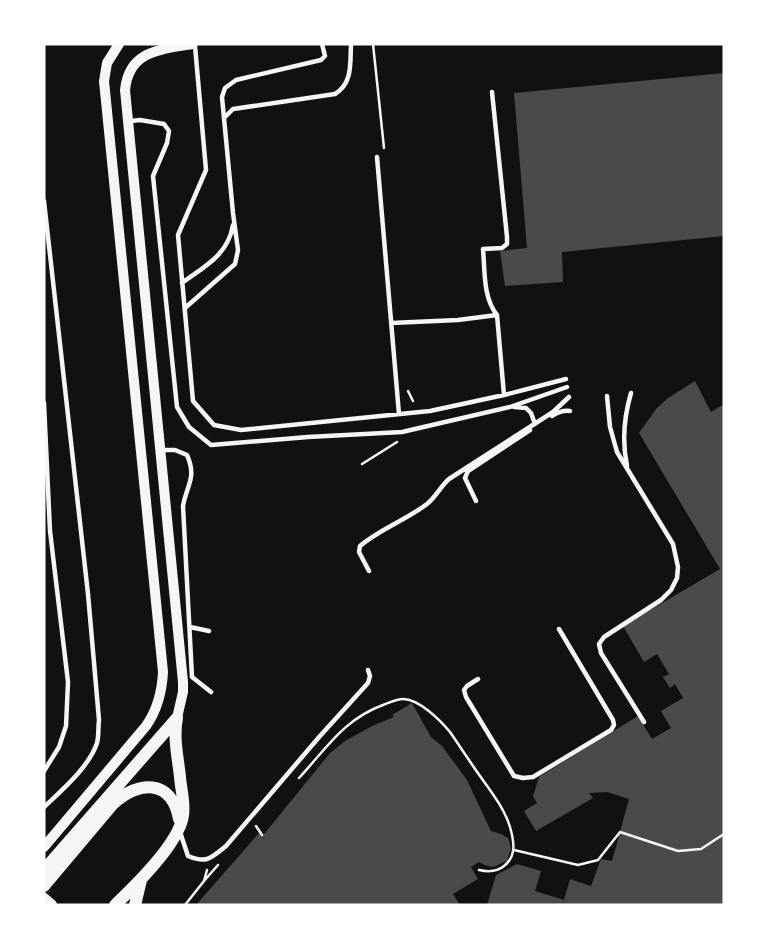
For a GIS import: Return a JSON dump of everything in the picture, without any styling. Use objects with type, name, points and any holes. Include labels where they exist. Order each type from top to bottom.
[{"type":"main road","points":[[44,847],[146,726],[156,708],[162,685],[163,672],[104,81],[107,63],[119,44]]},
{"type":"main road","points":[[115,905],[142,880],[179,828],[183,817],[175,732],[183,682],[125,90],[133,66],[144,55],[193,44]]},
{"type":"main road","points":[[44,886],[61,858],[177,718]]},
{"type":"main road","points":[[44,870],[61,858],[120,798],[141,787],[160,790],[172,800],[178,812],[179,828]]},
{"type":"main road","points":[[135,905],[142,880]]},
{"type":"main road","points":[[44,899],[51,905]]},
{"type":"lane","points":[[193,44],[206,170],[178,236],[193,401],[214,425],[241,430],[430,411],[566,379]]},
{"type":"lane","points":[[184,308],[235,264],[238,250],[222,97],[225,88],[236,80],[321,60],[325,56],[322,44]]},
{"type":"lane","points":[[224,118],[233,109],[341,91],[349,79],[351,44]]},
{"type":"lane","points":[[492,92],[507,244],[502,248],[483,249],[488,299],[490,307],[497,315],[504,395]]},
{"type":"lane","points":[[128,121],[164,124],[169,131],[167,143],[153,176],[177,407],[189,427],[211,445],[402,432],[510,407],[567,387]]},
{"type":"lane","points":[[377,157],[399,414]]},
{"type":"lane","points":[[44,201],[88,594],[99,720],[98,741],[91,754],[72,780],[44,807]]},
{"type":"lane","points":[[182,283],[216,258],[228,244],[233,227],[233,213]]},
{"type":"lane","points":[[391,323],[497,315]]},
{"type":"lane","points":[[628,470],[624,455],[624,435],[631,393]]},
{"type":"lane","points":[[607,396],[610,427],[617,452],[673,544],[678,567],[677,578],[662,600],[604,637],[599,644],[601,653],[644,722]]},
{"type":"lane","points":[[369,571],[359,551],[365,541],[427,504],[449,479],[553,412],[569,397]]},
{"type":"lane","points":[[44,403],[50,531],[68,682],[66,726],[59,747],[44,771]]},
{"type":"lane","points":[[510,407],[526,408],[535,424]]},
{"type":"lane","points":[[476,501],[465,478],[468,471],[558,412],[570,411]]},
{"type":"lane","points":[[160,450],[175,450],[187,455],[192,465],[192,480],[183,506],[192,677],[211,692]]},
{"type":"lane","points":[[190,627],[209,631]]},
{"type":"lane","points":[[478,679],[464,690],[466,697],[514,776],[533,777],[588,745],[611,730],[614,726],[613,720],[559,629]]},
{"type":"lane","points":[[179,828],[188,856],[203,861],[210,859],[226,846],[368,683],[368,670]]},
{"type":"path","points":[[362,464],[400,440]]},
{"type":"path","points":[[291,786],[343,728],[359,716],[400,699],[411,700],[421,705],[449,731],[486,784],[509,826],[514,850],[511,858],[499,870],[479,870]]},
{"type":"path","points":[[256,825],[262,835]]},
{"type":"path","points":[[514,850],[578,865],[598,860],[620,832],[678,852],[701,849],[724,834]]},
{"type":"path","points":[[184,905],[204,881],[210,859]]},
{"type":"building","points":[[724,73],[724,236],[562,252],[563,282],[505,286],[500,251],[527,248],[514,93]]},
{"type":"building","points":[[695,381],[711,412],[724,404],[724,905],[487,905],[496,875],[517,864],[541,871],[535,891],[564,900],[570,879],[591,886],[601,859],[612,861],[629,799],[607,792],[589,793],[593,798],[536,831],[524,811],[537,803],[533,796],[539,777],[638,716],[652,739],[671,728],[661,711],[683,698],[675,684],[670,688],[663,677],[669,674],[657,654],[644,662],[623,626],[720,569],[639,433],[656,409]]},
{"type":"building","points":[[412,703],[431,737],[442,746],[467,780],[491,831],[508,838],[511,848],[507,861],[493,867],[479,862],[471,867],[478,879],[453,894],[460,905],[196,905],[259,833],[265,833],[330,753],[345,741],[394,717],[392,715]]}]
